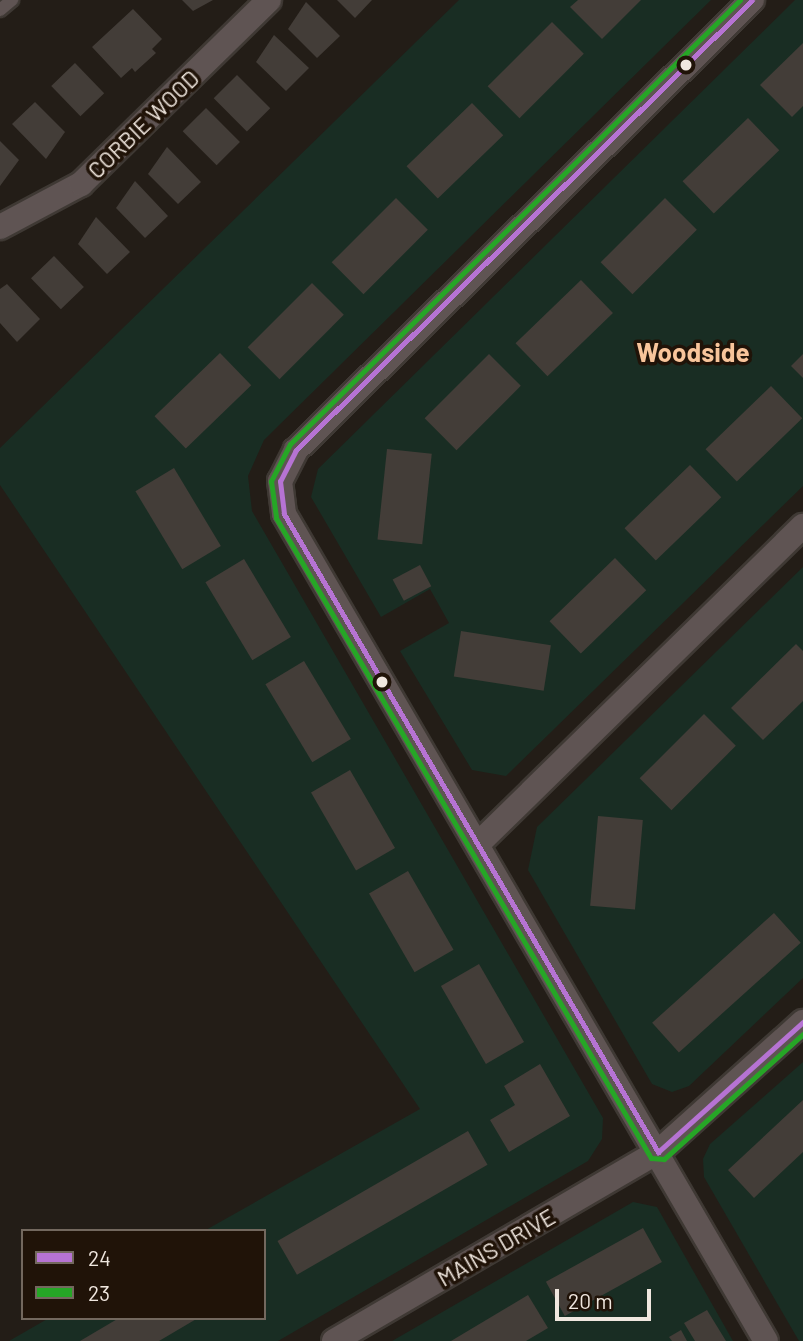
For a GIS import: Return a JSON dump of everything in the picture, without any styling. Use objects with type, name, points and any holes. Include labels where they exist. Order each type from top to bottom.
[{"type":"street","name":"CORBIE WOOD","points":[[0,227],[82,184],[269,0]]},
{"type":"street","points":[[752,0],[296,450],[280,481],[284,514],[766,1341]]},
{"type":"street","points":[[478,844],[803,526]]},
{"type":"street","name":"MAINS DRIVE","points":[[334,1341],[657,1152],[803,1022]]},
{"type":"lane","points":[[0,10],[12,0]]},
{"type":"green space","points":[[459,0],[711,0],[264,440],[248,476],[252,511],[603,1118],[602,1139],[588,1161],[278,1341],[9,1341],[46,1320],[266,1320],[266,1229],[208,1229],[420,1109],[0,485],[0,448]]},
{"type":"green space","points":[[795,0],[803,0],[803,486],[506,776],[472,770],[400,651],[449,623],[430,589],[381,617],[311,497],[318,469]]},
{"type":"green space","points":[[803,567],[803,978],[689,1086],[672,1092],[652,1084],[528,870],[537,827]]},
{"type":"green space","points":[[803,1062],[803,1341],[799,1341],[704,1177],[703,1159],[710,1144]]},
{"type":"green space","points":[[633,1202],[657,1207],[733,1341],[392,1341]]},
{"type":"building","points":[[182,0],[213,0],[193,11]]},
{"type":"building","points":[[337,0],[372,0],[355,18]]},
{"type":"building","points":[[578,0],[641,0],[602,39],[570,7]]},
{"type":"building","points":[[306,2],[340,36],[317,58],[288,29]]},
{"type":"building","points":[[133,9],[162,39],[152,49],[156,53],[135,72],[132,68],[121,78],[92,47]]},
{"type":"building","points":[[552,22],[584,54],[519,118],[488,86]]},
{"type":"building","points":[[274,35],[309,68],[286,91],[256,62]]},
{"type":"building","points":[[803,43],[803,106],[792,117],[760,85]]},
{"type":"building","points":[[75,63],[104,93],[80,116],[51,86]]},
{"type":"building","points":[[237,75],[270,108],[247,132],[214,98]]},
{"type":"building","points":[[35,102],[65,132],[46,159],[12,124]]},
{"type":"building","points":[[472,103],[503,135],[438,199],[407,166]]},
{"type":"building","points":[[206,108],[240,142],[217,165],[183,131]]},
{"type":"building","points":[[748,118],[779,150],[714,214],[683,181]]},
{"type":"building","points":[[0,141],[19,160],[0,186]]},
{"type":"building","points":[[167,147],[201,182],[178,204],[148,174]]},
{"type":"building","points":[[135,181],[168,216],[145,238],[116,208]]},
{"type":"building","points":[[396,198],[428,230],[363,294],[332,262]]},
{"type":"building","points":[[665,198],[697,230],[632,294],[601,262]]},
{"type":"building","points":[[96,217],[130,252],[107,274],[78,244]]},
{"type":"building","points":[[54,256],[84,287],[61,309],[31,278]]},
{"type":"building","points":[[581,280],[613,313],[547,376],[516,343]]},
{"type":"building","points":[[312,283],[344,315],[279,379],[248,347]]},
{"type":"building","points":[[7,284],[40,319],[17,342],[0,323],[0,289]]},
{"type":"building","points":[[220,353],[251,385],[186,449],[155,416]]},
{"type":"building","points":[[489,354],[521,386],[456,450],[425,418]]},
{"type":"building","points":[[803,354],[803,378],[791,366]]},
{"type":"building","points":[[771,386],[802,418],[737,482],[706,449]]},
{"type":"building","points":[[387,449],[432,454],[422,544],[377,540]]},
{"type":"building","points":[[690,465],[721,497],[656,561],[625,528]]},
{"type":"building","points":[[174,468],[221,546],[182,569],[135,491]]},
{"type":"building","points":[[615,558],[646,590],[581,654],[550,621]]},
{"type":"building","points":[[244,559],[291,637],[252,660],[205,582]]},
{"type":"building","points":[[420,565],[431,586],[404,601],[393,580]]},
{"type":"building","points":[[461,631],[551,645],[544,691],[454,676]]},
{"type":"building","points":[[796,644],[803,651],[803,701],[763,740],[731,708]]},
{"type":"building","points":[[304,661],[351,739],[312,762],[265,684]]},
{"type":"building","points":[[704,714],[736,746],[671,810],[640,778]]},
{"type":"building","points":[[350,770],[395,848],[356,870],[311,792]]},
{"type":"building","points":[[598,816],[643,820],[635,910],[590,906]]},
{"type":"building","points":[[408,871],[454,950],[415,972],[369,893]]},
{"type":"building","points":[[774,913],[801,943],[679,1052],[652,1023]]},
{"type":"building","points":[[479,964],[524,1042],[486,1064],[441,986]]},
{"type":"building","points":[[540,1064],[570,1116],[509,1152],[490,1120],[515,1105],[504,1086]]},
{"type":"building","points":[[803,1100],[803,1152],[754,1198],[728,1170]]},
{"type":"building","points":[[468,1131],[488,1165],[297,1275],[277,1241]]},
{"type":"building","points":[[643,1228],[662,1262],[565,1316],[546,1282]]},
{"type":"building","points":[[528,1295],[548,1328],[526,1341],[451,1341]]},
{"type":"building","points":[[707,1310],[726,1341],[695,1341],[684,1323]]},
{"type":"building","points":[[116,1320],[195,1320],[159,1341],[80,1341]]},
{"type":"building","points":[[681,1330],[687,1341],[672,1341],[669,1337]]},
{"type":"transit line","name":"23","points":[[740,0],[290,444],[271,481],[276,518],[651,1158],[664,1159],[803,1034]]},
{"type":"transit line","name":"24","points":[[752,0],[296,450],[280,481],[284,514],[658,1152],[803,1022]]},
{"type":"district","name":"Woodside","points":[[693,352]]}]
